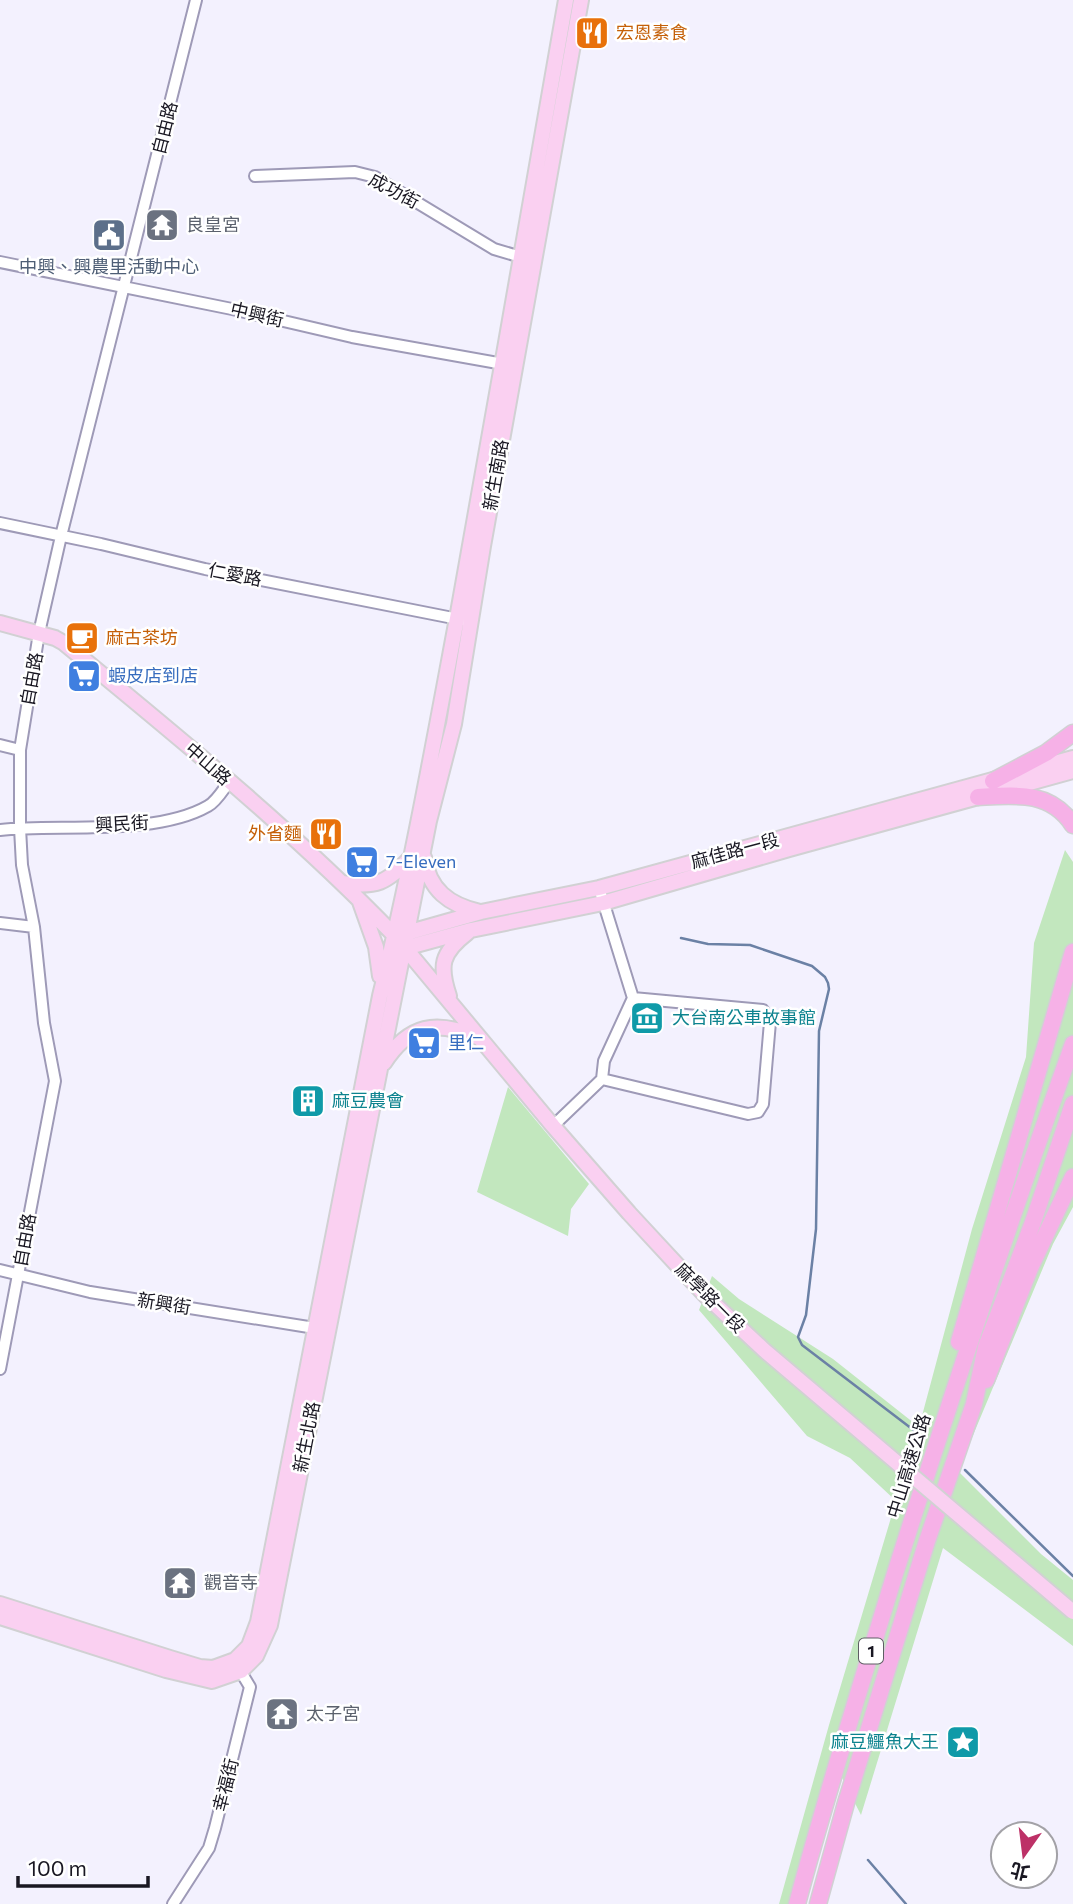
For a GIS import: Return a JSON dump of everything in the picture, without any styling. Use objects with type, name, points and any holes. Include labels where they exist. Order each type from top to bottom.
[{"type":"highway","points":[[993,781],[1046,753],[1073,733]]},
{"type":"highway","points":[[978,797],[1028,795],[1045,801],[1066,815],[1073,825]]},
{"type":"highway","points":[[950,1400],[954,1358],[971,1295],[1018,1146],[1073,952]]},
{"type":"highway","name":"中山高速公路","points":[[797,1904],[825,1800],[950,1400],[1020,1189],[1073,1044]]},
{"type":"highway","name":"1","points":[[818,1904],[846,1803],[927,1541],[974,1404],[986,1347],[1033,1222],[1073,1104]]},
{"type":"highway","points":[[974,1404],[992,1369],[1030,1268],[1073,1177]]},
{"type":"main road","name":"新生南路","points":[[508,365],[521,257],[574,0]]},
{"type":"main road","name":"新生南路","points":[[405,948],[402,934],[464,620],[574,0]]},
{"type":"main road","name":"中山路","points":[[0,624],[39,633],[64,643],[229,782],[402,934]]},
{"type":"main road","name":"麻佳路一段","points":[[402,934],[481,912],[599,888],[1073,758]]},
{"type":"main road","name":"麻佳路一段","points":[[405,948],[471,930],[603,903],[1073,771]]},
{"type":"main road","points":[[342,883],[369,886],[381,883],[417,855],[436,887],[459,907],[481,912]]},
{"type":"main road","points":[[358,897],[378,956],[380,996]]},
{"type":"main road","points":[[450,1001],[443,980],[443,961],[457,941],[471,930]]},
{"type":"main road","name":"新生北路","points":[[238,1666],[256,1656],[270,1625],[380,996],[402,934]]},
{"type":"main road","name":"新生北路","points":[[322,1330],[405,948]]},
{"type":"main road","name":"麻學路一段","points":[[405,948],[553,1126],[705,1295],[764,1350],[1073,1612]]},
{"type":"main road","points":[[380,1070],[393,1049],[406,1036],[419,1029],[438,1027],[460,1030],[480,1038]]},
{"type":"main road","points":[[0,1604],[200,1667],[238,1666]]},
{"type":"main road","points":[[0,1617],[200,1680],[212,1681],[238,1666]]},
{"type":"street","name":"自由路","points":[[0,1369],[55,1081],[44,1023],[34,928],[22,864],[20,750],[39,633],[61,536],[197,0]]},
{"type":"street","name":"成功街","points":[[254,176],[355,172],[375,177],[396,187],[494,249],[521,257]]},
{"type":"street","name":"中興街","points":[[0,262],[232,309],[352,337],[508,365]]},
{"type":"street","name":"仁愛路","points":[[0,523],[205,569],[464,620]]},
{"type":"street","points":[[0,745],[20,750]]},
{"type":"street","name":"興民街","points":[[0,830],[171,821],[209,806],[229,782]]},
{"type":"street","points":[[553,1126],[602,1079],[604,1061],[633,998],[599,888]]},
{"type":"street","points":[[0,923],[34,928]]},
{"type":"street","points":[[602,1079],[748,1114],[758,1112],[763,1104],[770,1022],[763,1010],[633,998]]},
{"type":"street","name":"新興街","points":[[0,1270],[90,1293],[322,1330]]},
{"type":"street","name":"幸福街","points":[[173,1904],[209,1848],[215,1828],[250,1687],[238,1666]]},
{"type":"green space","points":[[1065,850],[1073,862],[1073,1207],[1053,1244],[958,1471],[1041,1554],[1073,1580],[1073,1646],[943,1548],[861,1815],[834,1762],[793,1904],[779,1904],[896,1501],[850,1458],[807,1436],[699,1310],[712,1276],[739,1299],[833,1359],[919,1427],[972,1229],[1026,1057],[1034,943]]},
{"type":"green space","points":[[508,1087],[589,1184],[571,1209],[568,1236],[477,1192]]},
{"type":"waterway","points":[[681,938],[708,944],[750,945],[812,966],[828,983],[819,1031],[816,1229],[806,1315],[798,1337],[802,1345],[920,1435]]},
{"type":"waterway","points":[[965,1470],[1073,1576]]},
{"type":"waterway","points":[[868,1860],[906,1904]]},
{"type":"place","name":"宏恩素食","points":[[592,33]]},
{"type":"place","name":"良皇宮","points":[[162,225]]},
{"type":"place","name":"中興、興農里活動中心","points":[[109,235]]},
{"type":"place","name":"麻古茶坊","points":[[82,638]]},
{"type":"place","name":"蝦皮店到店","points":[[84,676]]},
{"type":"place","name":"外省麵","points":[[326,834]]},
{"type":"place","name":"7-Eleven","points":[[362,862]]},
{"type":"place","name":"大台南公車故事館","points":[[647,1018]]},
{"type":"place","name":"里仁","points":[[424,1043]]},
{"type":"place","name":"麻豆農會","points":[[308,1101]]},
{"type":"place","name":"觀音寺","points":[[180,1583]]},
{"type":"place","name":"太子宮","points":[[282,1714]]},
{"type":"place","name":"麻豆鱷魚大王","points":[[963,1742]]}]
